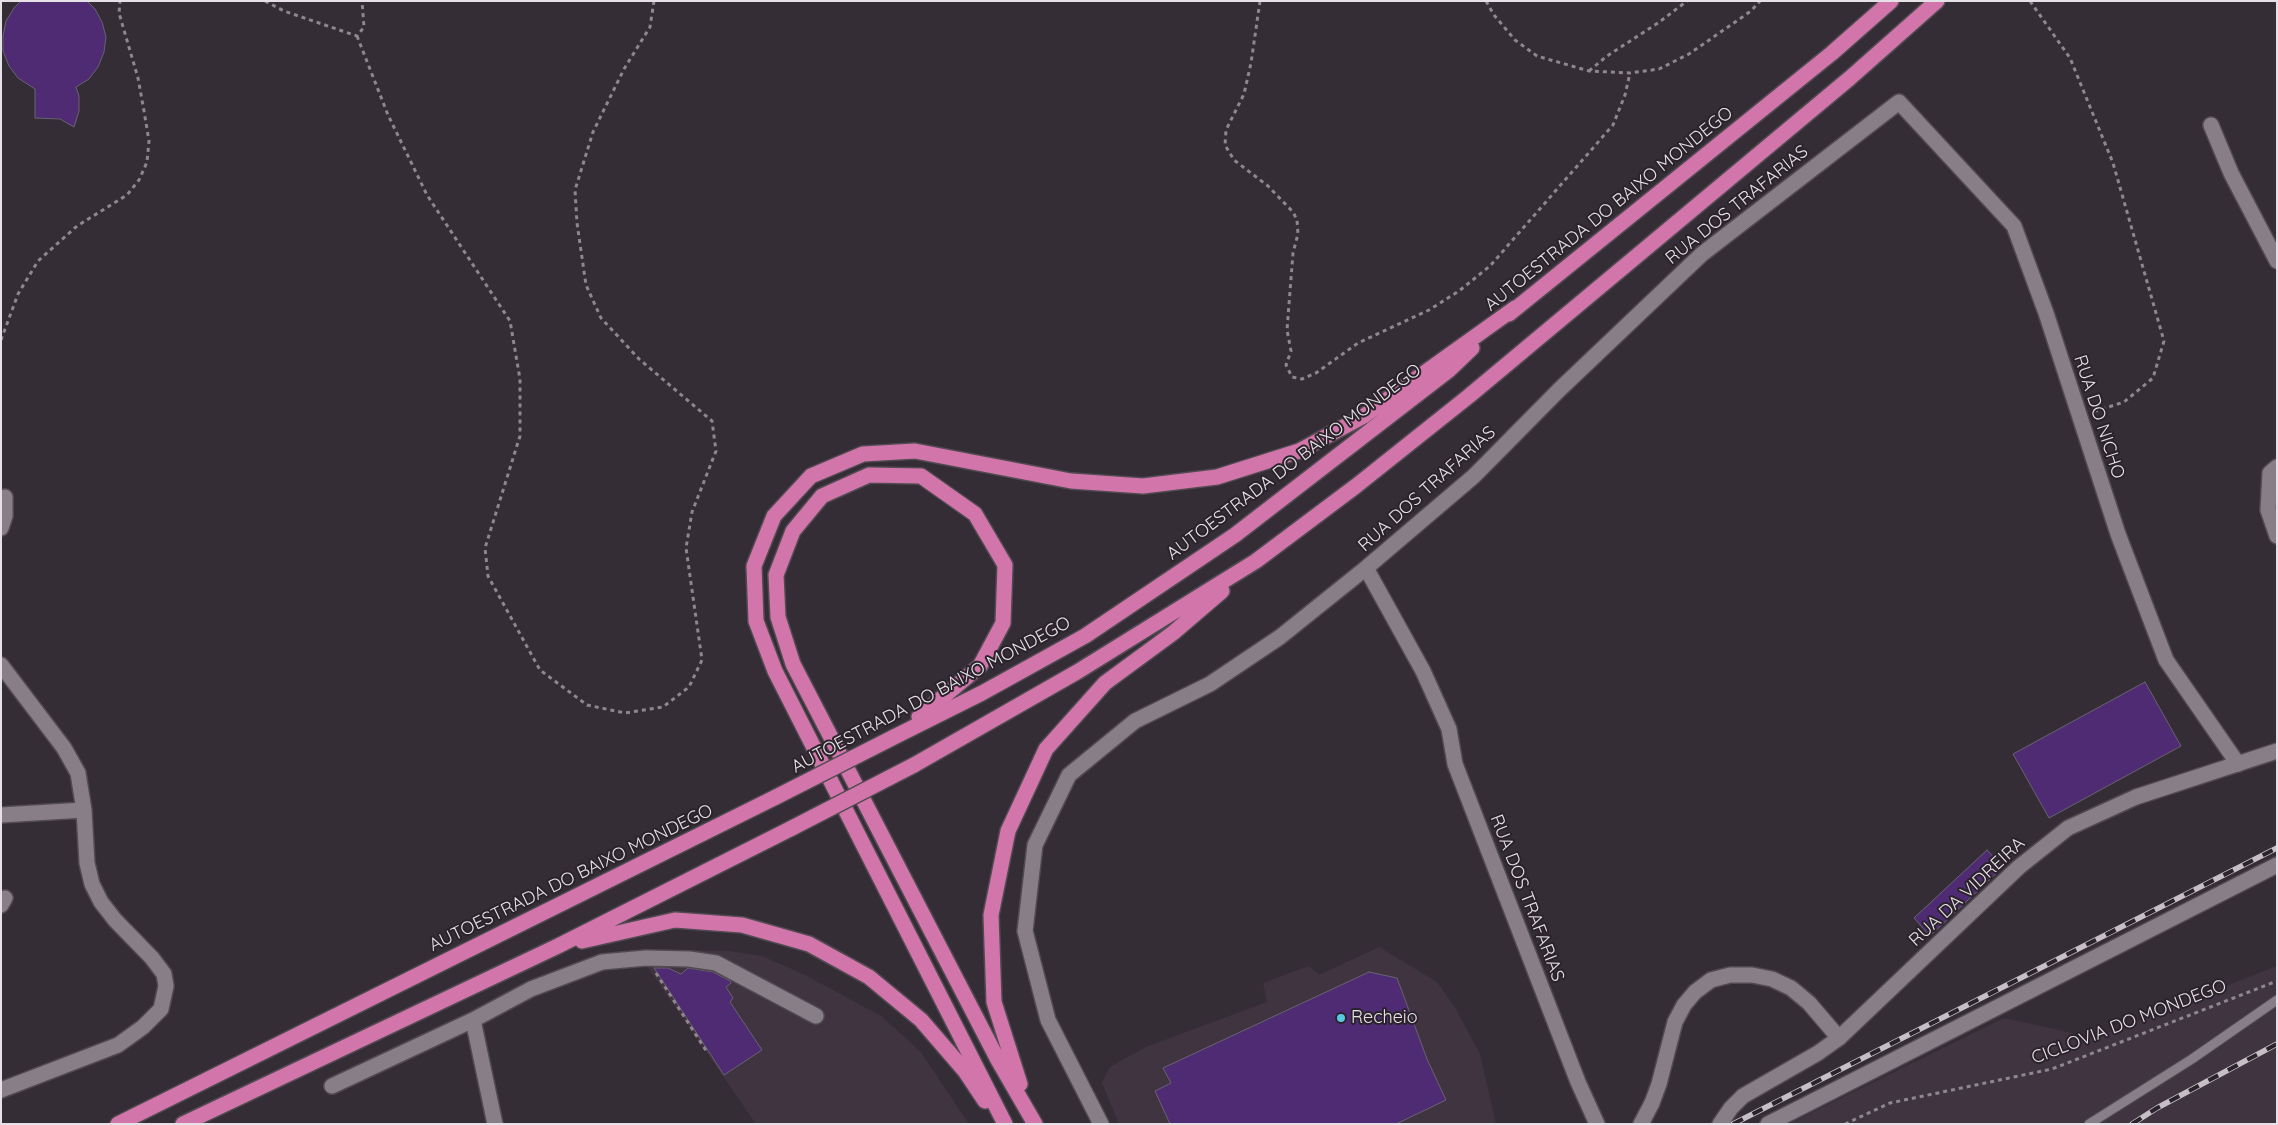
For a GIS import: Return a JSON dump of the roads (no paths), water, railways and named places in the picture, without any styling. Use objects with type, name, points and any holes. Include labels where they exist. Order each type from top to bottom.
[{"type":"highway","name":"AUTOESTRADA DO BAIXO MONDEGO","points":[[118,1124],[982,693],[1084,636],[1235,535],[1449,370],[1515,308],[1824,59],[1891,1]]},
{"type":"highway","points":[[1026,1107],[994,1002],[991,916],[1008,831],[1046,749],[1104,683],[1173,633],[1256,561],[1356,486],[1468,396],[1850,78],[1938,1]]},
{"type":"highway","points":[[1006,1124],[775,671],[756,621],[754,566],[774,516],[811,476],[863,454],[915,451],[1071,481],[1143,486],[1218,477],[1299,451],[1364,416],[1515,308]]},
{"type":"highway","points":[[894,737],[980,666],[1003,623],[1005,565],[976,514],[921,476],[869,475],[822,496],[793,531],[776,575],[778,617],[793,664],[998,1060],[1035,1124]]},
{"type":"highway","points":[[183,1124],[558,946],[914,766],[1077,672],[1256,561]]},
{"type":"highway","points":[[558,946],[675,920],[742,925],[809,944],[868,978],[921,1020],[965,1071],[1000,1124]]},
{"type":"street","name":"RUA DO NICHO","points":[[1899,102],[2014,226],[2046,313],[2078,417],[2118,534],[2166,660],[2238,764]]},
{"type":"street","name":"RUA DOS TRAFARIAS","points":[[1597,1124],[1578,1082],[1455,764],[1449,729],[1423,671],[1366,568],[1474,476],[1559,390],[1702,254],[1899,102]]},
{"type":"street","points":[[2211,125],[2231,173],[2277,261]]},
{"type":"street","points":[[2277,467],[2270,473],[2268,510],[2277,536]]},
{"type":"street","points":[[1,528],[5,516],[5,497]]},
{"type":"street","points":[[1101,1124],[1048,1020],[1025,931],[1035,845],[1069,775],[1135,721],[1210,684],[1280,637],[1366,568]]},
{"type":"street","points":[[1,665],[64,748],[78,773],[84,810],[87,863],[92,884],[101,902],[114,920],[152,958],[164,974],[166,986],[161,1009],[143,1027],[118,1045],[1,1090]]},
{"type":"street","name":"RUA DA VIDREIRA","points":[[1720,1124],[1731,1108],[1743,1096],[1818,1053],[1839,1038],[2019,867],[2068,828],[2136,797],[2277,751]]},
{"type":"street","points":[[1,815],[84,810]]},
{"type":"street","points":[[1768,1124],[2277,865]]},
{"type":"street","points":[[332,1086],[473,1020],[531,990],[602,962],[646,958],[689,959],[716,963],[816,1016]]},
{"type":"street","points":[[1641,1124],[1659,1084],[1675,1022],[1684,1005],[1695,992],[1711,980],[1730,975],[1752,975],[1772,979],[1791,988],[1809,1002],[1839,1038]]},
{"type":"street","points":[[473,1020],[495,1124]]},
{"type":"lane","points":[[2089,1124],[2192,1059],[2277,1000]]},
{"type":"railway","points":[[1733,1124],[2277,848]]},
{"type":"railway","points":[[2132,1124],[2157,1108],[2277,1044]]},
{"type":"place","name":"Recheio","points":[[1341,1018]]}]
